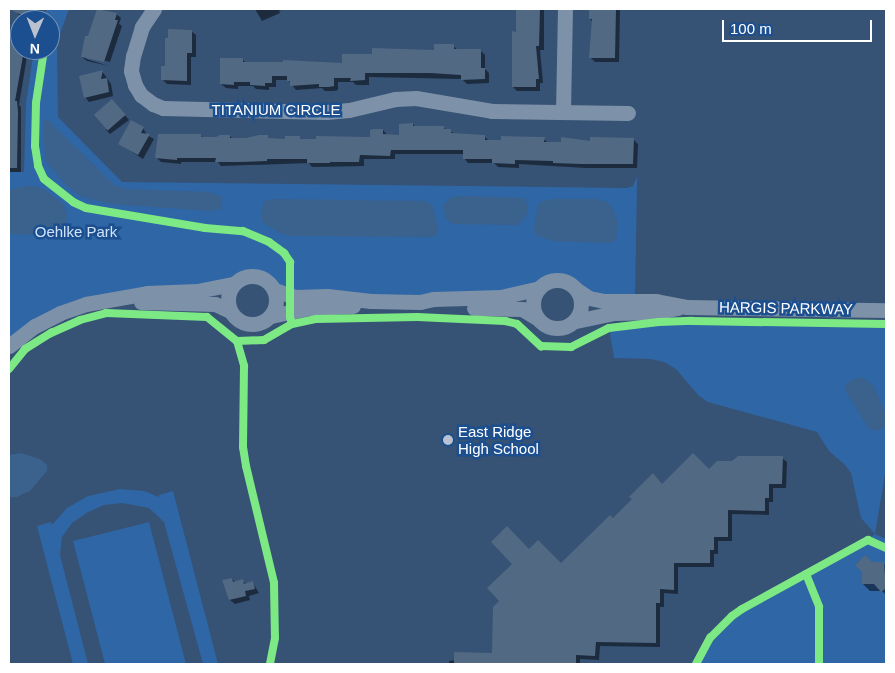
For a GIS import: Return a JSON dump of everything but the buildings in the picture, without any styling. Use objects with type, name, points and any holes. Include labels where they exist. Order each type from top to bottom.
[{"type":"street","name":"TITANIUM CIRCLE","points":[[154,9],[142,27],[131,62],[131,71],[135,85],[141,95],[149,102],[163,108],[326,112],[349,110],[396,99],[416,98],[492,111],[628,113]]},
{"type":"street","points":[[563,112],[564,9]]},
{"type":"street","points":[[230,311],[228,297],[234,284],[240,278],[256,276],[263,278],[274,290],[296,296],[420,302],[433,299],[501,297],[539,288],[559,280],[572,285],[577,290],[582,306],[576,320],[570,325],[556,329],[543,324],[522,309],[433,306],[420,302]]},
{"type":"street","points":[[9,346],[35,326],[60,313],[86,304],[147,293],[197,291],[234,284]]},
{"type":"street","points":[[537,318],[533,303],[539,288]]},
{"type":"street","points":[[110,299],[177,305],[215,304],[230,311],[237,319],[249,324],[264,321],[270,316],[276,303],[274,290]]},
{"type":"street","name":"HARGIS PARKWAY","points":[[577,290],[589,298],[605,301],[656,301],[687,307],[886,310]]},
{"type":"street","points":[[270,316],[310,308],[357,306],[371,301]]},
{"type":"street","name":"HARGIS PARKWAY","points":[[576,320],[614,313],[657,312],[687,307]]},
{"type":"green space","name":"Oehlke Park","points":[[69,9],[60,34],[60,10],[47,10]]},
{"type":"green space","name":"Oehlke Park","points":[[32,60],[57,60],[58,117],[122,182],[627,188],[633,186],[637,177],[638,127],[635,298],[606,298],[582,288],[569,279],[557,277],[518,290],[430,297],[301,293],[278,285],[262,273],[252,272],[218,283],[130,292],[9,339],[9,172],[24,172],[26,103]]},
{"type":"green space","points":[[692,321],[886,324],[886,468],[875,534],[861,518],[851,473],[829,451],[817,432],[708,402],[698,395],[676,369],[664,362],[651,359],[614,358],[609,328]]},
{"type":"green space","points":[[120,489],[144,491],[159,497],[159,495],[173,491],[218,664],[203,664],[164,522],[149,508],[122,503],[104,505],[88,512],[72,523],[62,537],[60,555],[88,664],[73,664],[37,526],[51,522],[52,525],[67,508],[88,496]]},
{"type":"green space","points":[[149,522],[186,664],[105,664],[73,541]]},
{"type":"green space","points":[[875,534],[886,539],[886,664],[696,664],[710,638],[732,616],[816,567],[860,546]]},
{"type":"shaded area","points":[[47,119],[115,186],[127,189],[209,192],[222,197],[222,209],[209,211],[110,204],[80,196],[65,184],[46,161],[43,122]]},
{"type":"shaded area","points":[[34,186],[45,190],[63,204],[67,213],[66,225],[62,230],[47,235],[9,234],[9,190]]},
{"type":"shaded area","points":[[459,196],[525,198],[528,208],[526,216],[518,225],[453,224],[446,219],[443,206],[450,198]]},
{"type":"shaded area","points":[[277,199],[425,201],[433,206],[438,231],[432,237],[291,236],[282,234],[263,223],[261,213],[264,201]]},
{"type":"shaded area","points":[[550,199],[595,199],[607,202],[613,209],[618,223],[616,240],[609,243],[552,241],[535,235],[534,225],[539,203]]},
{"type":"shaded area","points":[[862,377],[873,385],[885,412],[885,427],[876,431],[869,429],[845,390],[845,386],[851,380]]},
{"type":"shaded area","points":[[21,453],[40,459],[47,465],[47,471],[30,491],[17,497],[9,497],[9,455]]},
{"type":"cycle path","points":[[42,60],[36,103],[35,146],[38,166],[44,179],[73,202],[86,208],[205,228],[243,231],[269,242],[284,253],[290,262],[290,317],[292,324]]},
{"type":"cycle path","points":[[9,369],[25,349],[51,333],[80,320],[106,313],[207,317],[237,341],[264,340],[292,324],[316,319],[417,317],[505,321],[517,324],[541,346],[571,347],[609,328],[659,322],[886,324]]},
{"type":"cycle path","points":[[237,341],[244,366],[243,447],[274,583],[275,638],[270,664]]},
{"type":"cycle path","points":[[696,664],[710,638],[732,616],[742,609],[868,540],[886,548]]},
{"type":"cycle path","points":[[806,574],[819,607],[819,664]]},
{"type":"place","name":"East Ridge High School","points":[[448,440]]}]
